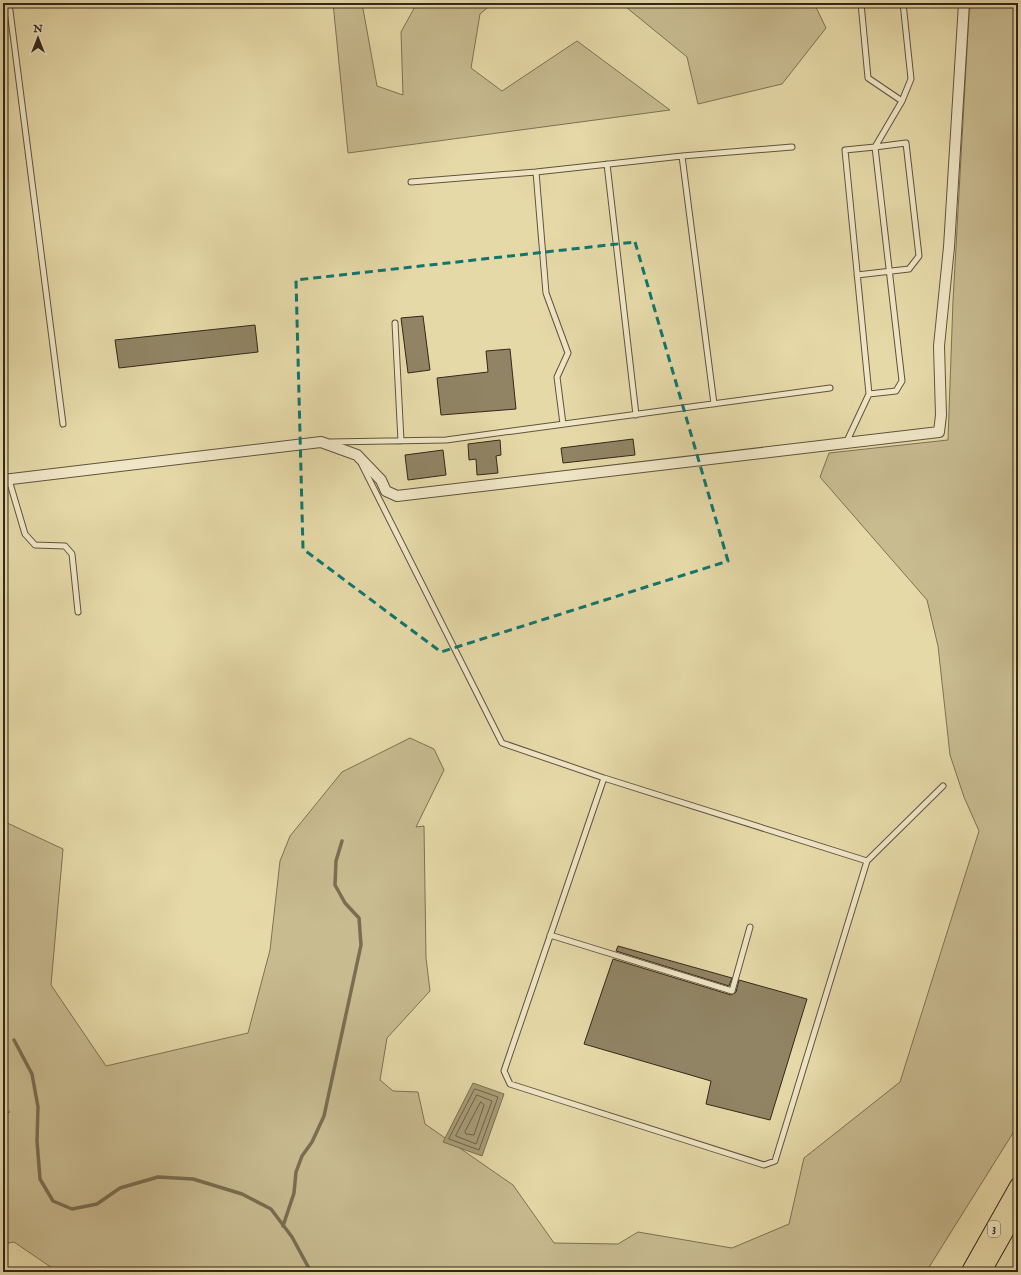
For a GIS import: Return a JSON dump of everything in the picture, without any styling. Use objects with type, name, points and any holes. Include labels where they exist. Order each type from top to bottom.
[{"type":"main road","name":"3","points":[[969,1272],[1018,1186]]},
{"type":"main road","name":"3","points":[[984,1272],[1018,1210]]},
{"type":"street","points":[[6,480],[321,442],[357,455],[381,480],[386,491],[397,496],[939,432],[941,415],[939,346],[949,247],[964,3]]},
{"type":"lane","points":[[8,3],[63,424]]},
{"type":"lane","points":[[861,3],[868,78],[902,101]]},
{"type":"lane","points":[[869,394],[896,391],[902,381],[875,147],[902,101],[911,79],[903,3]]},
{"type":"lane","points":[[846,443],[869,394],[857,275],[845,150],[906,143],[919,256],[909,269],[857,275]]},
{"type":"lane","points":[[411,182],[536,172],[682,156],[792,147]]},
{"type":"lane","points":[[682,156],[714,404]]},
{"type":"lane","points":[[607,164],[636,414]]},
{"type":"lane","points":[[536,172],[546,293],[568,353],[557,377],[563,424]]},
{"type":"lane","points":[[395,323],[401,441]]},
{"type":"lane","points":[[321,442],[446,440],[830,388]]},
{"type":"lane","points":[[357,455],[502,743],[604,778],[868,861]]},
{"type":"lane","points":[[6,480],[25,534],[35,545],[65,546],[72,554],[78,612]]},
{"type":"lane","points":[[604,778],[504,1071],[510,1084],[764,1165],[775,1161],[868,861],[943,786]]},
{"type":"lane","points":[[550,935],[732,991],[750,927]]},
{"type":"highlighted area","points":[[635,242],[728,561],[441,652],[303,549],[296,280]]},
{"type":"shaded area","points":[[333,3],[362,3],[377,86],[403,95],[401,32],[417,3],[493,3],[480,14],[471,68],[502,91],[577,41],[670,110],[348,153]]},
{"type":"shaded area","points":[[621,3],[814,3],[826,28],[782,84],[698,104],[687,57]]},
{"type":"shaded area","points":[[971,3],[1018,3],[1018,1125],[926,1272],[58,1272],[14,1242],[3,1244],[3,1114],[10,1112],[3,1106],[3,821],[63,849],[51,985],[106,1066],[248,1033],[270,950],[280,861],[290,836],[342,772],[410,738],[434,749],[444,770],[416,827],[424,826],[426,958],[430,991],[387,1038],[380,1080],[393,1091],[418,1092],[425,1124],[513,1185],[554,1243],[618,1244],[638,1232],[732,1248],[789,1224],[804,1158],[900,1082],[979,831],[964,797],[950,755],[938,646],[927,600],[820,477],[829,453],[948,440],[953,301],[969,13]]},
{"type":"water","points":[[473,1083],[504,1094],[482,1156],[443,1142]]},
{"type":"building","points":[[423,316],[430,370],[408,373],[401,318]]},
{"type":"building","points":[[255,325],[258,352],[119,368],[115,340]]},
{"type":"building","points":[[510,349],[516,409],[441,415],[437,378],[488,372],[486,351]]},
{"type":"building","points":[[633,439],[635,455],[563,463],[561,448]]},
{"type":"building","points":[[500,440],[501,455],[496,456],[498,473],[477,475],[476,459],[469,460],[468,444]]},
{"type":"building","points":[[443,450],[446,475],[408,480],[405,455]]},
{"type":"building","points":[[618,946],[732,978],[729,986],[616,951]]},
{"type":"building","points":[[613,959],[731,995],[736,992],[739,980],[807,999],[770,1120],[706,1104],[711,1081],[584,1044]]},
{"type":"waterway","points":[[283,1226],[294,1193],[296,1172],[302,1156],[312,1142],[324,1116],[361,945],[359,918],[345,903],[335,885],[336,861],[342,841]]},
{"type":"waterway","points":[[14,1040],[32,1074],[38,1107],[37,1141],[40,1179],[53,1201],[72,1209],[97,1204],[120,1188],[158,1177],[193,1179],[242,1194],[271,1209],[292,1237],[311,1272]]}]
